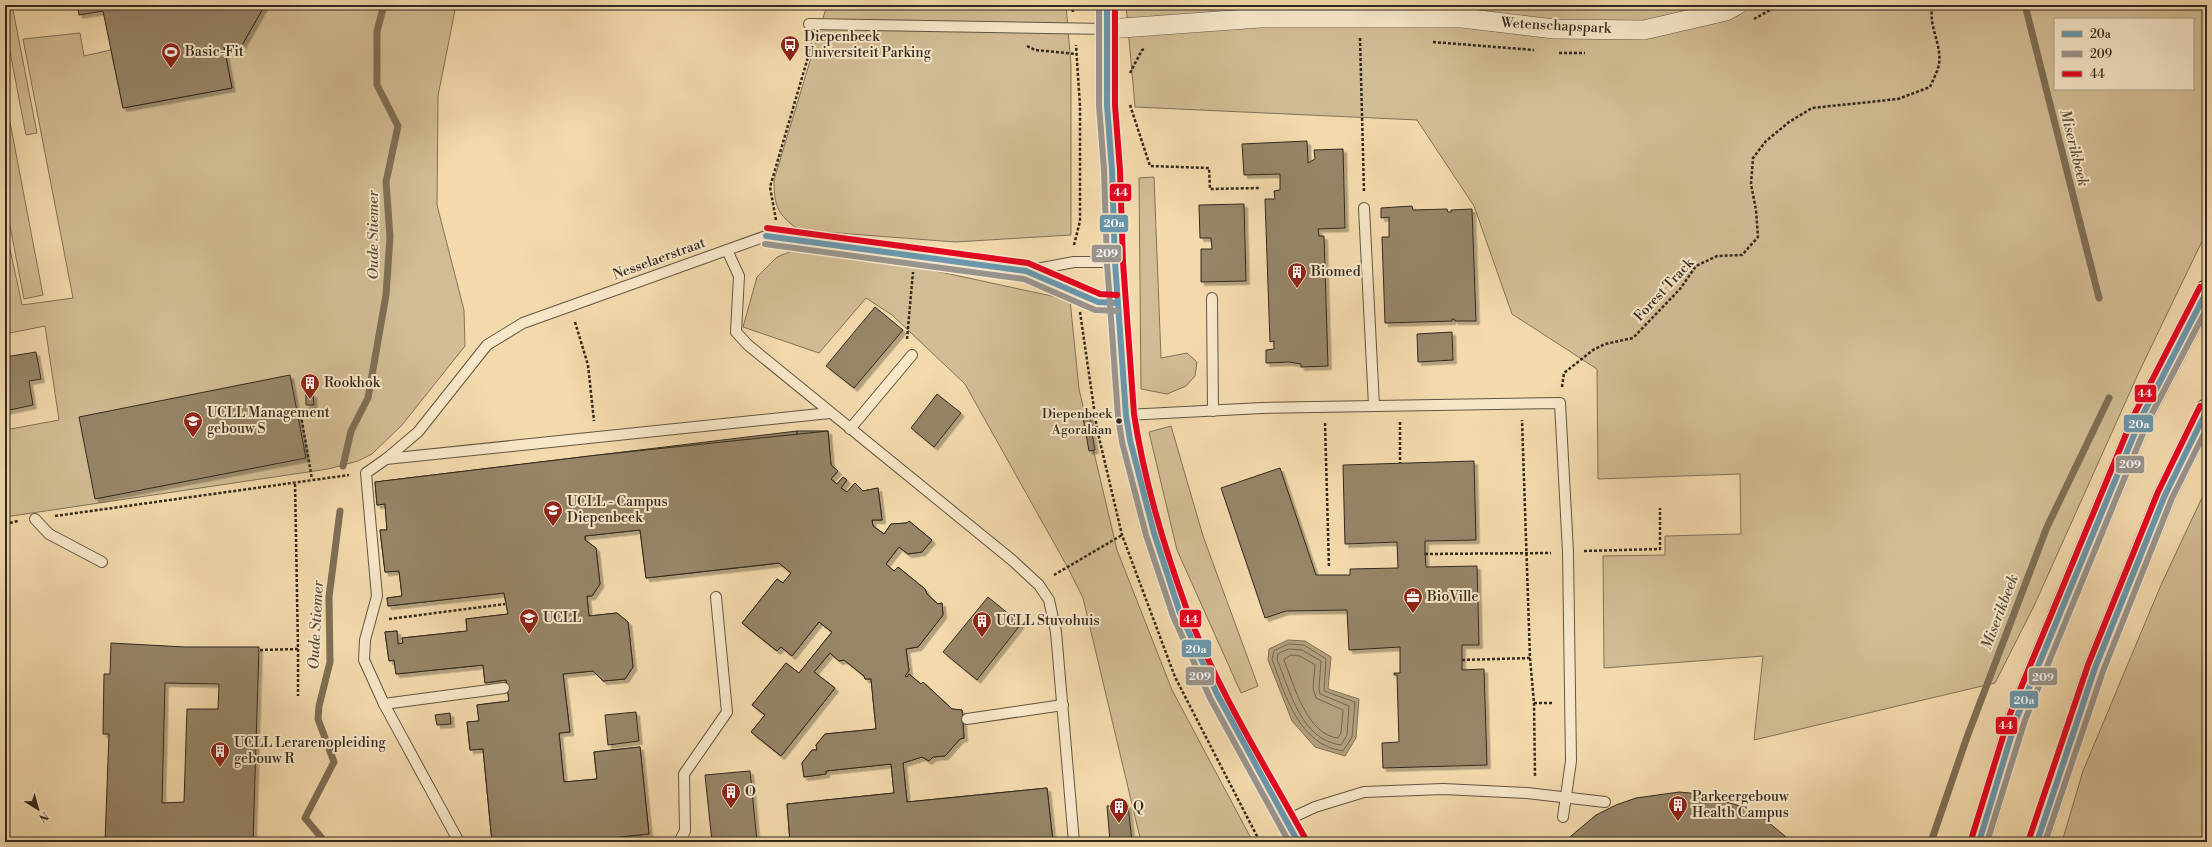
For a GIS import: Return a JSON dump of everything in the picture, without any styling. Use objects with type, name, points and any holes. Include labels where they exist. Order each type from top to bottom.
[{"type":"highway","points":[[1979,842],[2017,717],[2141,418],[2207,291]]},
{"type":"highway","points":[[2038,842],[2095,668],[2165,495],[2207,410]]},
{"type":"street","points":[[1107,5],[1107,105],[1112,170],[1115,262],[1126,415],[1154,533],[1180,613],[1217,694],[1285,821],[1298,842]]},
{"type":"street","name":"Wetenschapspark","points":[[1108,29],[1260,18],[1462,18],[1554,28],[1644,30],[1726,11],[1737,5]]},
{"type":"lane","points":[[814,24],[1108,29]]},
{"type":"lane","points":[[1364,208],[1374,406]]},
{"type":"lane","name":"Nesselaerstraat","points":[[366,473],[386,459],[418,432],[487,344],[523,323],[766,236],[1026,271],[1098,302],[1118,303]]},
{"type":"lane","points":[[727,250],[739,276],[736,332],[748,345],[1012,560],[1040,586],[1049,600],[1056,632],[1074,842]]},
{"type":"lane","name":"Nesselaerstraat","points":[[1026,271],[1074,262],[1115,262]]},
{"type":"lane","points":[[1212,298],[1213,411]]},
{"type":"lane","points":[[850,429],[912,355]]},
{"type":"lane","points":[[1126,415],[1325,407],[1560,403],[1568,552],[1571,761],[1563,817]]},
{"type":"lane","points":[[386,459],[830,412]]},
{"type":"lane","points":[[366,473],[377,596],[369,621],[363,650],[364,660],[384,704],[459,842]]},
{"type":"lane","points":[[34,519],[49,534],[102,562]]},
{"type":"lane","points":[[679,842],[685,831],[684,774],[727,712],[716,597]]},
{"type":"lane","points":[[384,704],[504,688]]},
{"type":"lane","points":[[967,719],[1063,706]]},
{"type":"lane","points":[[1285,821],[1316,807],[1364,792],[1443,789],[1536,794],[1605,802]]},
{"type":"path","points":[[1749,22],[1779,5]]},
{"type":"path","name":"Forest Track","points":[[1560,403],[1564,373],[1593,350],[1606,344],[1633,338],[1680,289],[1696,266],[1717,256],[1742,255],[1758,237],[1756,210],[1751,184],[1752,165],[1753,158],[1766,141],[1789,122],[1812,108],[1898,99],[1930,88],[1939,63],[1937,40],[1930,15],[1933,5]]},
{"type":"path","points":[[1360,18],[1364,208]]},
{"type":"path","points":[[782,238],[773,210],[770,187],[814,24]]},
{"type":"path","points":[[1074,262],[1075,241],[1080,221],[1080,106],[1075,38]]},
{"type":"path","points":[[1431,41],[1541,51]]},
{"type":"path","points":[[1128,76],[1142,50],[1149,48]]},
{"type":"path","points":[[1557,52],[1588,53]]},
{"type":"path","points":[[1130,98],[1130,105],[1150,166],[1209,168],[1210,189],[1259,188]]},
{"type":"path","points":[[1080,106],[1130,105]]},
{"type":"path","points":[[912,355],[906,343],[914,256]]},
{"type":"path","points":[[570,306],[588,365],[596,437]]},
{"type":"path","points":[[1522,403],[1530,658],[1534,703],[1536,794]]},
{"type":"path","points":[[1399,405],[1400,463]]},
{"type":"path","points":[[1325,407],[1329,568]]},
{"type":"path","points":[[300,410],[312,479]]},
{"type":"path","points":[[5,524],[312,479],[366,473]]},
{"type":"path","points":[[296,482],[298,696]]},
{"type":"path","points":[[1040,586],[1122,535]]},
{"type":"path","points":[[369,621],[506,604]]},
{"type":"path","points":[[260,650],[298,649]]},
{"type":"path","points":[[1462,660],[1530,658]]},
{"type":"shaded area","points":[[5,5],[12,5],[37,133],[26,135],[5,26]]},
{"type":"shaded area","points":[[265,5],[456,5],[438,96],[437,205],[464,310],[465,346],[402,425],[372,454],[358,461],[328,469],[5,517],[5,430],[59,420],[45,326],[5,334],[5,225],[22,305],[73,298],[23,39],[80,33],[84,56],[111,50],[123,108],[232,88],[224,47],[232,44],[233,49],[241,47]]},
{"type":"shaded area","points":[[827,5],[1066,5],[1071,65],[1071,235],[955,242],[799,230],[786,220],[776,204],[774,180]]},
{"type":"shaded area","points":[[1126,5],[2207,5],[2207,231],[2139,372],[2034,606],[1995,683],[1754,740],[1763,656],[1604,668],[1603,556],[1665,555],[1665,536],[1741,534],[1740,474],[1598,479],[1597,369],[1512,314],[1474,206],[1417,120],[1135,107]]},
{"type":"shaded area","points":[[5,96],[43,295],[24,299],[5,200]]},
{"type":"shaded area","points":[[1154,177],[1161,358],[1187,353],[1197,362],[1195,376],[1186,386],[1167,394],[1141,389],[1139,178]]},
{"type":"shaded area","points":[[799,248],[834,249],[1070,300],[1079,389],[1117,550],[1172,690],[1253,842],[1141,842],[1083,598],[1068,568],[965,384],[892,315],[866,298],[819,353],[743,327],[757,277],[777,257]]},
{"type":"shaded area","points":[[1171,426],[1203,536],[1258,686],[1241,693],[1177,550],[1149,432]]},
{"type":"shaded area","points":[[2207,487],[2207,842],[2062,842],[2083,771],[2161,585]]},
{"type":"water","points":[[1288,640],[1305,641],[1331,657],[1328,689],[1359,699],[1356,738],[1345,756],[1315,747],[1292,721],[1268,660],[1269,649]]},
{"type":"building","name":"Basic-Fit","points":[[77,5],[265,5],[241,47],[233,49],[232,44],[224,47],[232,88],[123,108],[103,11],[79,15]]},
{"type":"building","name":"Biomed","points":[[1307,141],[1308,163],[1315,159],[1314,150],[1343,149],[1345,228],[1318,229],[1319,236],[1324,236],[1328,366],[1301,367],[1301,364],[1289,362],[1266,363],[1266,350],[1274,349],[1274,341],[1270,342],[1265,199],[1275,199],[1274,191],[1280,190],[1280,174],[1244,175],[1242,144]]},
{"type":"building","points":[[1244,204],[1246,281],[1201,282],[1201,249],[1212,249],[1211,238],[1200,238],[1199,205]]},
{"type":"building","points":[[1412,206],[1413,210],[1447,209],[1448,212],[1451,212],[1451,210],[1472,209],[1476,321],[1455,321],[1452,319],[1452,321],[1385,323],[1382,237],[1389,237],[1389,217],[1381,218],[1381,208]]},
{"type":"building","points":[[875,307],[903,330],[854,388],[826,366]]},
{"type":"building","points":[[1452,332],[1453,360],[1418,362],[1417,334]]},
{"type":"building","points":[[36,352],[41,379],[29,381],[33,405],[5,411],[5,357]]},
{"type":"building","name":"UCLL Management gebouw S","points":[[290,375],[306,458],[95,499],[79,417]]},
{"type":"building","name":"Rookhok","points":[[306,394],[313,394],[314,405],[306,405]]},
{"type":"building","points":[[937,394],[961,413],[934,447],[911,428]]},
{"type":"building","points":[[1089,411],[1092,428],[1085,429],[1082,412]]},
{"type":"building","points":[[797,431],[799,448],[754,455],[764,565],[646,578],[640,530],[585,536],[585,540],[596,548],[600,584],[592,596],[587,596],[589,616],[617,613],[628,622],[633,667],[625,679],[603,681],[593,671],[563,674],[570,732],[559,733],[564,782],[597,779],[594,752],[640,747],[649,834],[592,840],[592,842],[492,842],[483,749],[470,750],[467,722],[479,721],[477,705],[509,701],[506,680],[485,683],[483,665],[396,674],[394,660],[389,661],[385,632],[397,631],[398,644],[403,643],[402,638],[467,631],[466,619],[508,614],[504,593],[388,606],[387,598],[402,596],[399,571],[385,572],[380,530],[387,530],[385,504],[377,505],[375,482]]},
{"type":"building","points":[[797,431],[828,431],[831,465],[838,471],[831,479],[837,484],[843,477],[847,480],[841,488],[847,492],[855,483],[863,491],[878,488],[882,520],[872,520],[873,526],[884,534],[891,524],[907,523],[909,521],[932,540],[922,552],[908,554],[899,547],[886,564],[894,571],[898,567],[925,589],[927,594],[938,604],[942,603],[943,615],[918,647],[906,649],[909,671],[905,676],[907,677],[909,674],[921,684],[923,682],[952,709],[962,710],[964,738],[960,739],[945,756],[933,757],[929,761],[922,757],[903,763],[907,802],[1047,788],[1053,842],[790,842],[787,804],[894,793],[891,764],[826,771],[826,774],[804,777],[802,763],[812,750],[817,750],[816,745],[825,734],[876,729],[871,679],[865,679],[864,676],[844,660],[839,661],[830,653],[814,672],[835,688],[781,756],[751,732],[765,715],[752,705],[786,663],[799,673],[832,632],[819,622],[792,656],[781,647],[777,651],[742,623],[777,579],[783,583],[791,573],[779,563],[764,565],[754,455],[799,448]]},
{"type":"building","name":"UCLL","points":[[828,431],[831,465],[838,471],[831,479],[837,484],[843,477],[847,480],[841,488],[847,492],[855,483],[863,491],[878,488],[882,520],[872,520],[873,526],[884,534],[891,524],[907,523],[909,521],[932,540],[922,552],[908,554],[899,547],[886,564],[894,571],[898,567],[925,589],[927,594],[938,604],[942,603],[943,615],[918,647],[906,649],[909,671],[905,676],[907,677],[909,674],[921,684],[923,682],[952,709],[962,710],[964,738],[960,739],[945,756],[933,757],[929,761],[922,757],[903,763],[907,802],[1047,788],[1053,842],[790,842],[787,804],[894,793],[891,764],[826,771],[826,774],[804,777],[802,763],[812,750],[817,750],[816,745],[825,734],[876,729],[871,679],[865,679],[864,676],[844,660],[839,661],[830,653],[814,672],[835,688],[781,756],[751,732],[765,715],[752,705],[786,663],[799,673],[832,632],[819,622],[792,656],[781,647],[777,651],[742,623],[777,579],[783,583],[791,573],[779,563],[646,578],[640,530],[585,536],[585,540],[596,548],[600,584],[592,596],[587,596],[589,616],[617,613],[628,622],[633,667],[625,679],[603,681],[593,671],[563,674],[570,732],[559,733],[564,782],[597,779],[594,752],[640,747],[649,834],[592,840],[592,842],[492,842],[483,749],[470,750],[467,722],[479,721],[477,705],[509,701],[506,680],[485,683],[483,665],[396,674],[394,660],[389,661],[385,632],[397,631],[398,644],[403,643],[402,638],[467,631],[466,619],[508,614],[504,593],[388,606],[387,598],[402,596],[399,571],[385,572],[380,530],[387,530],[385,504],[377,505],[375,482],[598,455]]},
{"type":"building","points":[[1092,433],[1095,450],[1089,451],[1086,434]]},
{"type":"building","name":"BioVille","points":[[1474,461],[1476,540],[1425,541],[1425,554],[1426,567],[1477,566],[1479,645],[1462,645],[1462,670],[1484,669],[1487,765],[1383,768],[1382,743],[1399,742],[1397,675],[1394,675],[1394,673],[1400,673],[1400,647],[1349,650],[1347,610],[1286,611],[1265,618],[1221,488],[1280,468],[1316,575],[1350,575],[1350,569],[1398,568],[1397,542],[1345,544],[1343,465]]},
{"type":"building","name":"UCLL Stuvohuis","points":[[988,597],[1021,624],[977,680],[943,652]]},
{"type":"building","name":"UCLL Lerarenopleiding gebouw R","points":[[111,643],[185,647],[259,647],[253,842],[105,842],[109,734],[103,734],[104,674],[110,674]],"holes":[[[165,683],[219,684],[218,709],[187,709],[184,802],[162,803]]]},
{"type":"building","points":[[636,712],[639,741],[608,745],[605,715]]},
{"type":"building","points":[[450,713],[451,724],[437,725],[435,715]]},
{"type":"building","name":"O","points":[[750,771],[757,842],[712,842],[705,775]]},
{"type":"building","name":"Parkeergebouw Health Campus","points":[[1679,792],[1701,794],[1743,807],[1762,817],[1792,842],[1564,842],[1596,815],[1616,805],[1636,798]]},
{"type":"building","name":"Q","points":[[1128,804],[1132,842],[1110,842],[1107,806]]},
{"type":"waterway","name":"Oude Stiemer","points":[[343,466],[351,431],[368,398],[386,295],[390,237],[386,182],[398,126],[377,85],[377,31],[384,5]]},
{"type":"waterway","name":"Miserikbeek","points":[[2025,5],[2099,298]]},
{"type":"waterway","name":"Miserikbeek","points":[[1931,842],[1967,737],[2047,527],[2109,398]]},
{"type":"waterway","name":"Oude Stiemer","points":[[325,842],[305,818],[334,762],[318,719],[319,706],[330,662],[329,597],[340,511]]},
{"type":"transit line","name":"209","points":[[1099,5],[1099,105],[1104,170],[1107,263],[1118,416],[1122,442],[1146,535],[1173,616],[1210,698],[1289,842]]},
{"type":"transit line","name":"20a","points":[[1107,5],[1107,105],[1112,170],[1115,262],[1126,415],[1130,440],[1154,533],[1180,613],[1217,694],[1298,842]]},
{"type":"transit line","name":"44","points":[[1115,5],[1115,105],[1120,170],[1123,262],[1134,414],[1143,464],[1170,562],[1199,639],[1212,669],[1242,726],[1305,838]]},
{"type":"transit line","name":"44","points":[[767,228],[1028,263],[1100,294],[1117,295]]},
{"type":"transit line","name":"20a","points":[[766,236],[1026,271],[1098,302],[1117,303]]},
{"type":"transit line","name":"209","points":[[765,244],[1024,279],[1095,310],[1117,311]]},
{"type":"transit line","name":"44","points":[[1971,840],[2010,714],[2134,415],[2200,287]]},
{"type":"transit line","name":"20a","points":[[1979,842],[2017,717],[2141,418],[2207,291]]},
{"type":"transit line","name":"209","points":[[1987,842],[2025,720],[2148,421],[2207,308]]},
{"type":"transit line","name":"44","points":[[2029,839],[2088,665],[2158,492],[2200,406]]},
{"type":"transit line","name":"20a","points":[[2037,842],[2095,668],[2165,495],[2207,410]]},
{"type":"transit line","name":"209","points":[[2045,842],[2103,671],[2172,498],[2207,428]]},
{"type":"place","name":"Diepenbeek Universiteit Parking","points":[[790,62]]},
{"type":"place","name":"Basic-Fit","points":[[171,69]]},
{"type":"place","name":"Biomed","points":[[1297,289]]},
{"type":"place","name":"Rookhok","points":[[310,400]]},
{"type":"place","name":"Diepenbeek Agoralaan","points":[[1119,421]]},
{"type":"place","name":"UCLL Management gebouw S","points":[[193,438]]},
{"type":"place","name":"UCLL - Campus Diepenbeek","points":[[553,527]]},
{"type":"place","name":"BioVille","points":[[1413,614]]},
{"type":"place","name":"UCLL","points":[[529,635]]},
{"type":"place","name":"UCLL Stuvohuis","points":[[982,638]]},
{"type":"place","name":"UCLL Lerarenopleiding gebouw R","points":[[220,768]]},
{"type":"place","name":"O","points":[[731,809]]},
{"type":"place","name":"Parkeergebouw Health Campus","points":[[1678,822]]},
{"type":"place","name":"Q","points":[[1119,824]]}]
